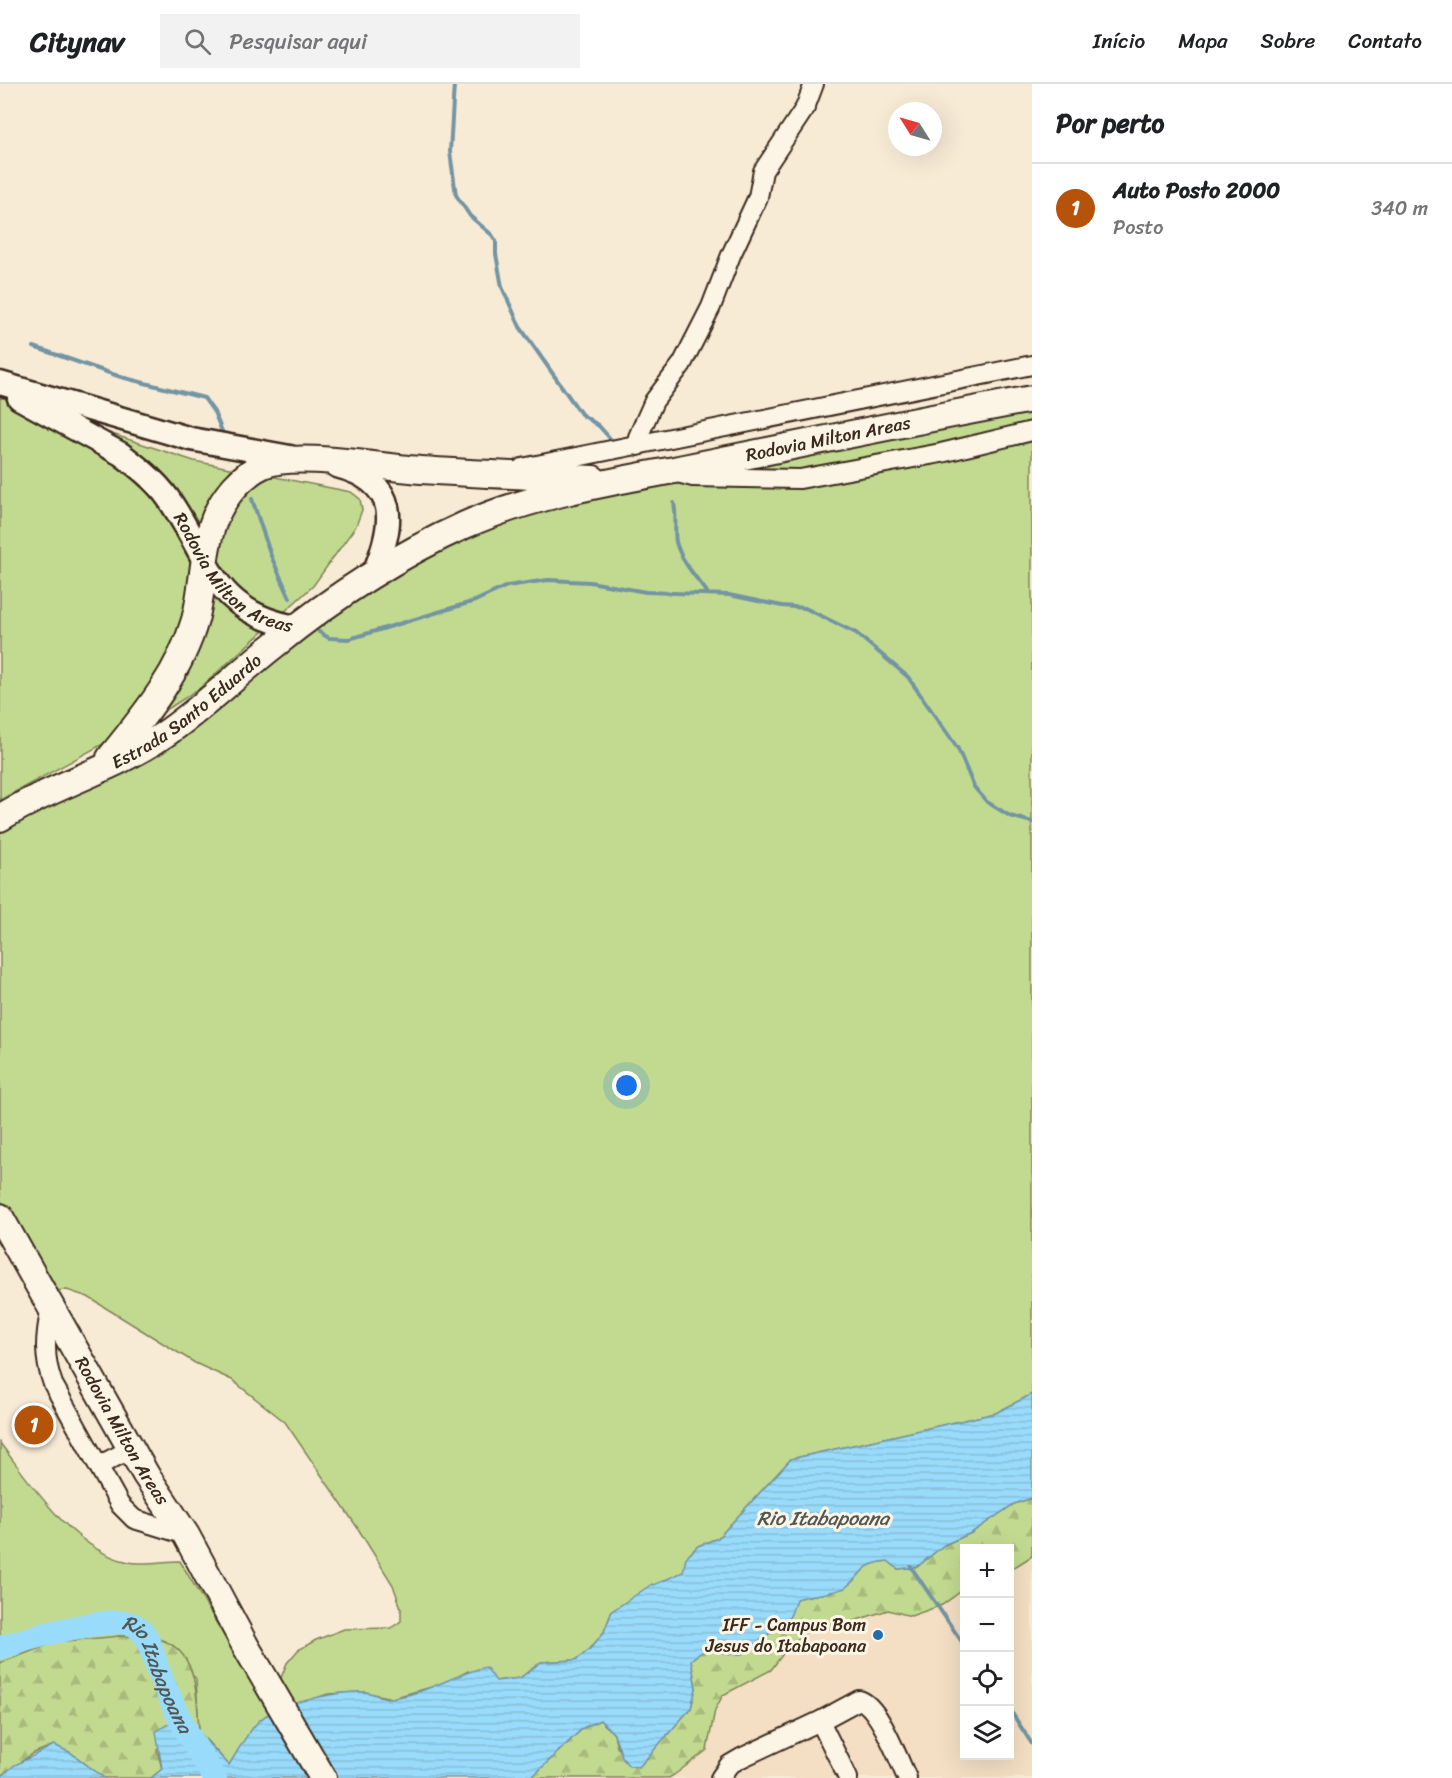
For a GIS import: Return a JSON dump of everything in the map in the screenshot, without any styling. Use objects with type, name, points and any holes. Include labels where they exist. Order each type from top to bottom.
[{"type":"highway","name":"Rodovia Milton Areas","points":[[297,627],[332,600],[373,575],[467,524],[524,505],[622,480],[1032,399]]},
{"type":"highway","points":[[0,818],[102,767],[145,716],[186,648],[195,619],[215,517],[237,485],[263,466],[281,461],[318,461]]},
{"type":"highway","name":"Rodovia Milton Areas","points":[[318,461],[493,474],[622,480]]},
{"type":"highway","name":"Estrada Santo Eduardo","points":[[102,767],[160,738],[203,707],[297,627]]},
{"type":"highway","name":"Rodovia Milton Areas","points":[[0,1217],[131,1449],[186,1535],[245,1644],[323,1778]]},
{"type":"main road","name":"Rodovia Milton Areas","points":[[0,384],[191,439],[237,450],[318,461]]},
{"type":"main road","name":"Rodovia Milton Areas","points":[[0,384],[121,454],[148,476],[168,498],[205,567],[228,595],[245,608],[281,624],[297,627]]},
{"type":"main road","points":[[318,461],[364,476],[380,490],[389,523],[387,541],[373,575]]},
{"type":"street","points":[[638,446],[638,437],[654,401],[682,364],[711,307],[731,255],[758,197],[763,171],[796,123],[814,84]]},
{"type":"street","points":[[493,474],[1032,364]]},
{"type":"street","points":[[671,471],[693,477],[800,479],[941,453],[1032,431]]},
{"type":"street","points":[[51,1308],[44,1351],[47,1368],[53,1384],[98,1466],[127,1514],[134,1519],[186,1535]]},
{"type":"street","points":[[98,1466],[131,1449]]},
{"type":"street","points":[[720,1778],[729,1766],[741,1758],[820,1721],[855,1700],[865,1701],[876,1715],[907,1778]]},
{"type":"street","points":[[820,1721],[848,1778]]},
{"type":"shaded area","name":"IFF - Campus Bom Jesus do Itabapoana","points":[[1032,1519],[1032,1778],[560,1778],[621,1770],[694,1718],[821,1612],[960,1559],[960,1760],[1014,1760],[1013,1544]]},
{"type":"green space","points":[[0,397],[194,461],[351,492],[360,499],[362,510],[356,526],[313,586],[200,688],[171,707],[0,800]]},
{"type":"green space","points":[[1032,411],[1032,1394],[996,1413],[791,1459],[718,1538],[698,1546],[686,1558],[684,1572],[654,1585],[612,1611],[604,1632],[590,1649],[576,1660],[541,1662],[520,1678],[495,1681],[468,1671],[446,1683],[392,1698],[365,1692],[328,1694],[295,1705],[280,1680],[287,1663],[298,1650],[344,1629],[391,1628],[401,1621],[401,1608],[393,1585],[357,1527],[285,1422],[232,1380],[195,1363],[88,1297],[67,1290],[53,1291],[0,1199],[0,832],[293,644],[376,579],[458,532],[622,488]]},
{"type":"green space","points":[[0,1443],[40,1496],[72,1531],[90,1545],[129,1562],[180,1561],[270,1714],[250,1732],[229,1765],[199,1732],[196,1679],[160,1639],[120,1636],[0,1663]]},
{"type":"green space","points":[[1032,1498],[1032,1556],[1014,1567],[1014,1544],[960,1544],[960,1592],[942,1605],[911,1616],[888,1610],[832,1628],[806,1632],[788,1647],[771,1670],[723,1695],[715,1710],[707,1750],[669,1778],[531,1778],[583,1728],[600,1720],[614,1734],[617,1747],[639,1767],[691,1708],[696,1688],[691,1660],[698,1654],[711,1650],[733,1654],[746,1652],[761,1639],[784,1625],[790,1616],[795,1599],[842,1589],[867,1567],[879,1562],[888,1561],[898,1569],[917,1567],[944,1545],[971,1533],[1014,1504]]},
{"type":"green space","points":[[120,1636],[158,1639],[181,1653],[193,1677],[198,1705],[199,1732],[187,1721],[157,1749],[162,1769],[151,1778],[104,1778],[71,1753],[54,1745],[34,1753],[0,1776],[0,1663],[56,1642]]},
{"type":"water","name":"Rio Itabapoana","points":[[1032,1394],[1032,1498],[1014,1504],[971,1533],[944,1545],[917,1567],[898,1569],[888,1561],[879,1562],[867,1567],[842,1589],[796,1599],[784,1625],[761,1639],[746,1652],[732,1654],[704,1651],[698,1654],[691,1660],[696,1688],[691,1708],[639,1767],[629,1766],[623,1759],[614,1734],[600,1720],[583,1728],[531,1778],[151,1778],[162,1769],[156,1731],[176,1720],[187,1721],[229,1765],[256,1724],[268,1714],[287,1706],[330,1695],[356,1692],[388,1698],[404,1696],[486,1667],[496,1681],[520,1678],[541,1662],[576,1660],[590,1649],[604,1632],[612,1611],[652,1584],[683,1572],[686,1558],[698,1546],[718,1538],[791,1459],[996,1413]]},
{"type":"water","points":[[54,1745],[71,1753],[104,1778],[0,1778],[13,1766]]},
{"type":"waterway","points":[[454,84],[450,152],[456,195],[470,216],[496,241],[502,287],[520,327],[581,414],[599,426],[615,444]]},
{"type":"waterway","points":[[34,347],[121,377],[204,398],[214,412],[224,436]]},
{"type":"waterway","points":[[252,499],[271,556],[290,598]]},
{"type":"waterway","points":[[674,503],[675,537],[678,549],[707,592]]},
{"type":"waterway","points":[[319,632],[329,638],[349,639],[475,601],[507,586],[548,580],[590,582],[646,592],[729,595],[782,606],[805,608],[856,633],[908,677],[958,749],[974,787],[987,802],[1010,816],[1032,822]]},
{"type":"waterway","points":[[911,1567],[960,1639]]},
{"type":"waterway","name":"Rio Itabapoana","points":[[0,1648],[89,1625],[123,1622],[139,1628],[151,1648],[175,1708],[215,1778]]},
{"type":"waterway","points":[[1014,1716],[1032,1744]]},
{"type":"place","name":"Auto Posto 2000","points":[[34,1425]]},
{"type":"place","name":"IFF - Campus Bom Jesus do Itabapoana","points":[[878,1635]]}]
